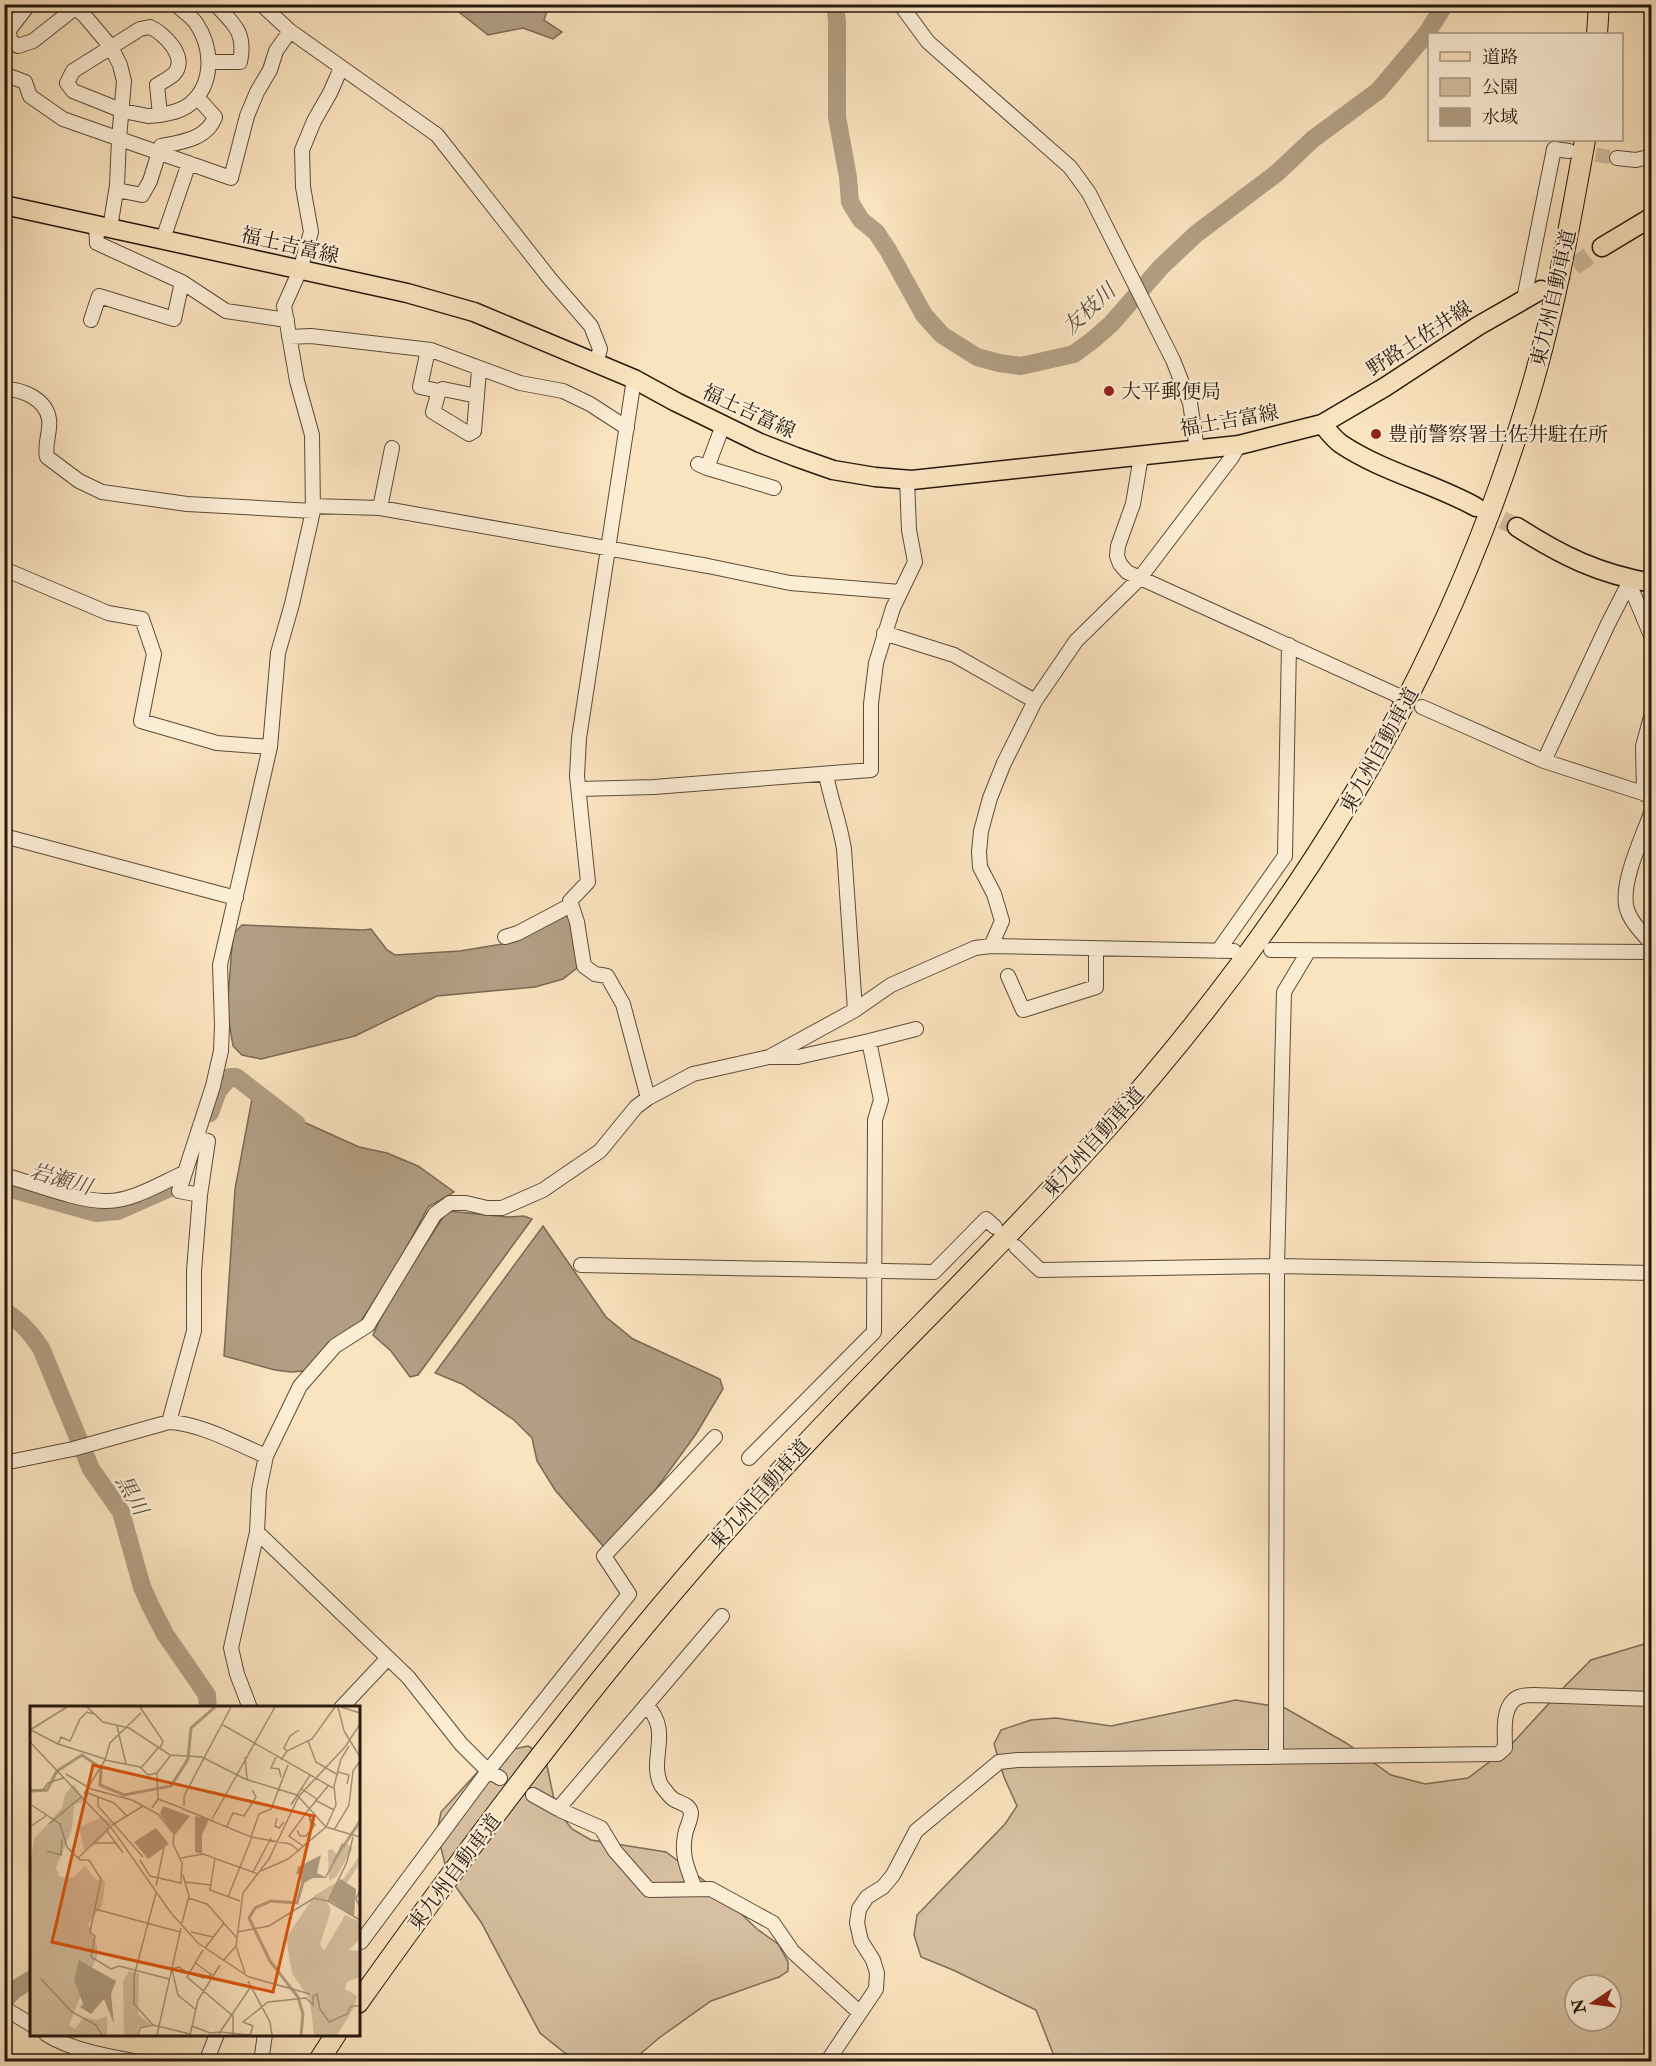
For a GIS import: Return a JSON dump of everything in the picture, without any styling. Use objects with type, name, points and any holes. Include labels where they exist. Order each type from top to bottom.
[{"type":"highway","points":[[1597,33],[1599,4]]},
{"type":"highway","name":"東九州自動車道","points":[[360,2000],[537,1760],[661,1604],[808,1440],[1002,1242],[1098,1139],[1214,1001],[1303,878],[1368,773],[1417,681],[1477,547],[1527,404],[1550,320],[1566,245],[1577,145]]},
{"type":"highway","points":[[318,2061],[335,2036]]},
{"type":"main road","name":"福土吉富線","points":[[4,205],[408,293],[474,312],[634,379],[760,443],[834,470],[907,480],[1239,445],[1322,424]]},
{"type":"main road","points":[[1602,247],[1652,217]]},
{"type":"main road","name":"野路土佐井線","points":[[1322,424],[1374,394],[1478,326],[1541,290]]},
{"type":"main road","points":[[1322,424],[1339,443],[1366,459],[1461,498],[1476,507]]},
{"type":"main road","points":[[1517,527],[1550,549],[1597,570],[1630,581],[1652,583]]},
{"type":"street","points":[[29,4],[9,30],[10,40],[18,46],[33,41],[72,6],[84,15],[111,47],[120,65],[124,81],[117,190],[97,243],[182,282],[226,311],[286,320]]},
{"type":"street","points":[[209,62],[240,62],[243,46],[241,36],[234,24],[215,4]]},
{"type":"street","points":[[261,4],[290,31],[438,135],[550,280],[591,326],[600,348],[596,363]]},
{"type":"street","points":[[900,4],[928,42],[1070,167],[1089,193],[1173,360],[1190,403],[1197,449]]},
{"type":"street","points":[[160,115],[157,85],[173,75],[178,67],[178,58],[173,46],[158,30],[150,27],[140,29],[73,71],[67,83],[73,92],[123,111],[148,116],[160,115],[177,111],[189,105],[197,97],[207,79],[209,62],[206,45],[196,23],[184,7]]},
{"type":"street","points":[[4,74],[25,82],[30,96],[63,119],[231,178],[247,116],[270,70],[276,51],[290,31]]},
{"type":"street","points":[[200,1194],[179,1191],[213,1086],[220,1051],[222,1025],[220,965],[270,747],[278,653],[292,604],[313,509],[312,435],[297,381],[284,306],[300,270],[311,232],[303,187],[302,150],[341,68]]},
{"type":"street","points":[[117,190],[142,195],[150,181],[157,152],[161,146],[198,136],[211,127],[215,117],[197,97]]},
{"type":"street","points":[[1524,299],[1554,149],[1577,145]]},
{"type":"street","points":[[1617,158],[1636,160],[1652,156]]},
{"type":"street","points":[[163,239],[189,163]]},
{"type":"street","points":[[91,320],[99,296],[174,319],[182,282]]},
{"type":"street","points":[[290,337],[311,336],[428,350],[520,384],[563,391],[590,404],[627,428]]},
{"type":"street","points":[[428,350],[420,387],[477,396]]},
{"type":"street","points":[[439,391],[434,412],[469,434],[474,431],[479,370]]},
{"type":"street","points":[[634,379],[579,738],[577,776],[588,882],[570,901],[577,922],[584,966],[595,974],[607,976],[623,1004],[648,1098]]},
{"type":"street","points":[[4,389],[28,393],[42,405],[49,418],[45,448],[47,457],[79,481],[102,492],[187,504],[313,509],[380,508],[790,583],[900,592]]},
{"type":"street","points":[[723,425],[702,466],[774,488]]},
{"type":"street","points":[[992,946],[1002,921],[994,894],[980,867],[979,852],[981,831],[990,798],[1004,763],[1035,701],[1076,640],[1139,579],[1239,445]]},
{"type":"street","points":[[380,508],[392,448]]},
{"type":"street","points":[[1141,456],[1133,504],[1118,546],[1117,556],[1127,572],[1399,696]]},
{"type":"street","points":[[579,789],[654,787],[871,770],[871,704],[876,663],[884,633],[915,562],[909,530],[907,480]]},
{"type":"street","points":[[4,569],[108,613],[142,619],[154,654],[141,721],[217,743],[270,747]]},
{"type":"street","points":[[1630,581],[1652,638]]},
{"type":"street","points":[[1544,761],[1630,581]]},
{"type":"street","points":[[884,633],[954,655],[1035,701]]},
{"type":"street","points":[[1218,951],[1285,856],[1289,645]]},
{"type":"street","points":[[1422,707],[1544,761],[1648,795],[1643,746],[1652,713]]},
{"type":"street","points":[[826,775],[831,804],[841,830],[844,849],[855,1010]]},
{"type":"street","points":[[1652,810],[1630,871],[1626,887],[1626,907],[1639,930],[1652,944]]},
{"type":"street","points":[[4,836],[236,898]]},
{"type":"street","points":[[505,937],[518,933],[571,905]]},
{"type":"street","points":[[769,1057],[855,1010],[891,985],[975,948],[992,946],[1234,951]]},
{"type":"street","points":[[1008,976],[1023,1010],[1095,987],[1096,949]]},
{"type":"street","points":[[1271,950],[1308,952],[1652,952]]},
{"type":"street","points":[[1276,1757],[1277,1266],[1284,992],[1308,952]]},
{"type":"street","points":[[250,1706],[237,1674],[231,1648],[257,1532],[259,1490],[266,1456],[300,1386],[335,1346],[368,1325],[435,1214],[450,1203],[502,1208],[543,1190],[600,1151],[636,1107],[693,1074],[769,1057],[798,1057],[916,1029]]},
{"type":"street","points":[[749,1458],[874,1332],[875,1120],[881,1100],[869,1041]]},
{"type":"street","points":[[169,1422],[194,1331],[194,1272],[200,1194],[208,1141],[197,1138]]},
{"type":"street","points":[[4,1175],[88,1199],[108,1201],[129,1197],[184,1173]]},
{"type":"street","points":[[581,1265],[875,1269],[934,1272],[986,1219],[995,1227]]},
{"type":"street","points":[[1016,1247],[1040,1270],[1277,1266],[1652,1273]]},
{"type":"street","points":[[4,1463],[73,1449],[169,1422],[204,1430],[266,1456]]},
{"type":"street","points":[[360,1942],[494,1774],[630,1594],[604,1556],[715,1437]]},
{"type":"street","points":[[257,1532],[408,1677],[461,1744],[494,1774]]},
{"type":"street","points":[[558,1809],[722,1616]]},
{"type":"street","points":[[342,1706],[387,1659]]},
{"type":"street","points":[[827,2061],[876,1989],[877,1973],[873,1960],[861,1941],[857,1923],[859,1909],[867,1897],[883,1887],[893,1875],[916,1832],[999,1762],[1498,1754],[1505,1748],[1505,1720],[1514,1699],[1523,1696],[1652,1699]]},
{"type":"street","points":[[646,1705],[655,1714],[659,1725],[658,1771],[661,1784],[671,1798],[690,1810],[683,1856],[695,1889]]},
{"type":"street","points":[[533,1795],[558,1809],[601,1827],[615,1851],[649,1890],[711,1889],[773,1923],[793,1952],[860,2013]]},
{"type":"street","points":[[5,2009],[30,2024]]},
{"type":"street","points":[[49,2036],[84,2049],[139,2061]]},
{"type":"street","points":[[206,2061],[216,2036]]},
{"type":"street","points":[[261,2061],[265,2036]]},
{"type":"green space","points":[[1651,1642],[1651,2061],[1056,2061],[1036,2010],[921,1957],[914,1935],[917,1915],[1005,1824],[1017,1806],[1004,1777],[994,1744],[1001,1730],[1031,1720],[1056,1718],[1111,1726],[1236,1700],[1285,1708],[1346,1743],[1391,1775],[1425,1784],[1468,1778],[1509,1747],[1591,1660]]},
{"type":"green space","points":[[528,1746],[545,1756],[556,1809],[572,1829],[591,1840],[666,1852],[714,1888],[757,1929],[778,1944],[788,1962],[788,1971],[779,1977],[711,2001],[659,2038],[632,2061],[581,2061],[565,2053],[540,2033],[481,1922],[448,1876],[437,1832],[441,1812],[495,1753]]},
{"type":"water","points":[[450,5],[549,5],[544,20],[562,32],[553,39],[523,28],[488,35]]},
{"type":"water","points":[[565,912],[568,913],[575,938],[577,968],[563,979],[535,987],[437,996],[355,1036],[261,1059],[242,1055],[233,1046],[227,1010],[233,934],[242,925],[371,929],[387,950],[395,955],[460,951],[514,942]]},
{"type":"water","points":[[252,1099],[292,1126],[299,1120],[359,1147],[387,1153],[418,1166],[454,1192],[428,1207],[399,1262],[358,1326],[334,1340],[304,1371],[275,1370],[224,1356],[235,1189]]},
{"type":"water","points":[[447,1211],[508,1217],[524,1216],[532,1219],[418,1375],[410,1377],[391,1351],[373,1335],[388,1302]]},
{"type":"water","points":[[543,1226],[606,1317],[633,1339],[720,1379],[723,1389],[696,1434],[656,1489],[604,1547],[555,1490],[537,1461],[532,1438],[514,1420],[462,1384],[435,1373]]},
{"type":"waterway","name":"友枝川","points":[[835,4],[837,117],[848,177],[850,202],[861,220],[876,232],[924,315],[942,335],[977,357],[1021,366],[1074,354],[1094,339],[1111,324],[1161,267],[1196,234],[1277,173],[1313,139],[1378,91],[1427,33],[1445,4]]},
{"type":"waterway","name":"岩瀬川","points":[[210,1113],[218,1091],[230,1077],[236,1077],[297,1124]]},
{"type":"waterway","name":"岩瀬川","points":[[4,1187],[96,1213],[118,1211],[172,1187]]},
{"type":"waterway","name":"黒川","points":[[4,1311],[25,1327],[41,1348],[91,1469],[121,1512],[142,1587],[151,1607],[165,1634],[207,1695],[208,1706]]},
{"type":"waterway","name":"黒川","points":[[4,2001],[14,1990],[30,1980]]},
{"type":"tunnel","points":[[1575,152],[1617,158]]},
{"type":"tunnel","points":[[1552,282],[1602,247]]},
{"type":"tunnel","points":[[1478,508],[1517,527]]},
{"type":"place","name":"大平郵便局","points":[[1109,391]]},
{"type":"place","name":"豊前警察署土佐井駐在所","points":[[1376,434]]}]
